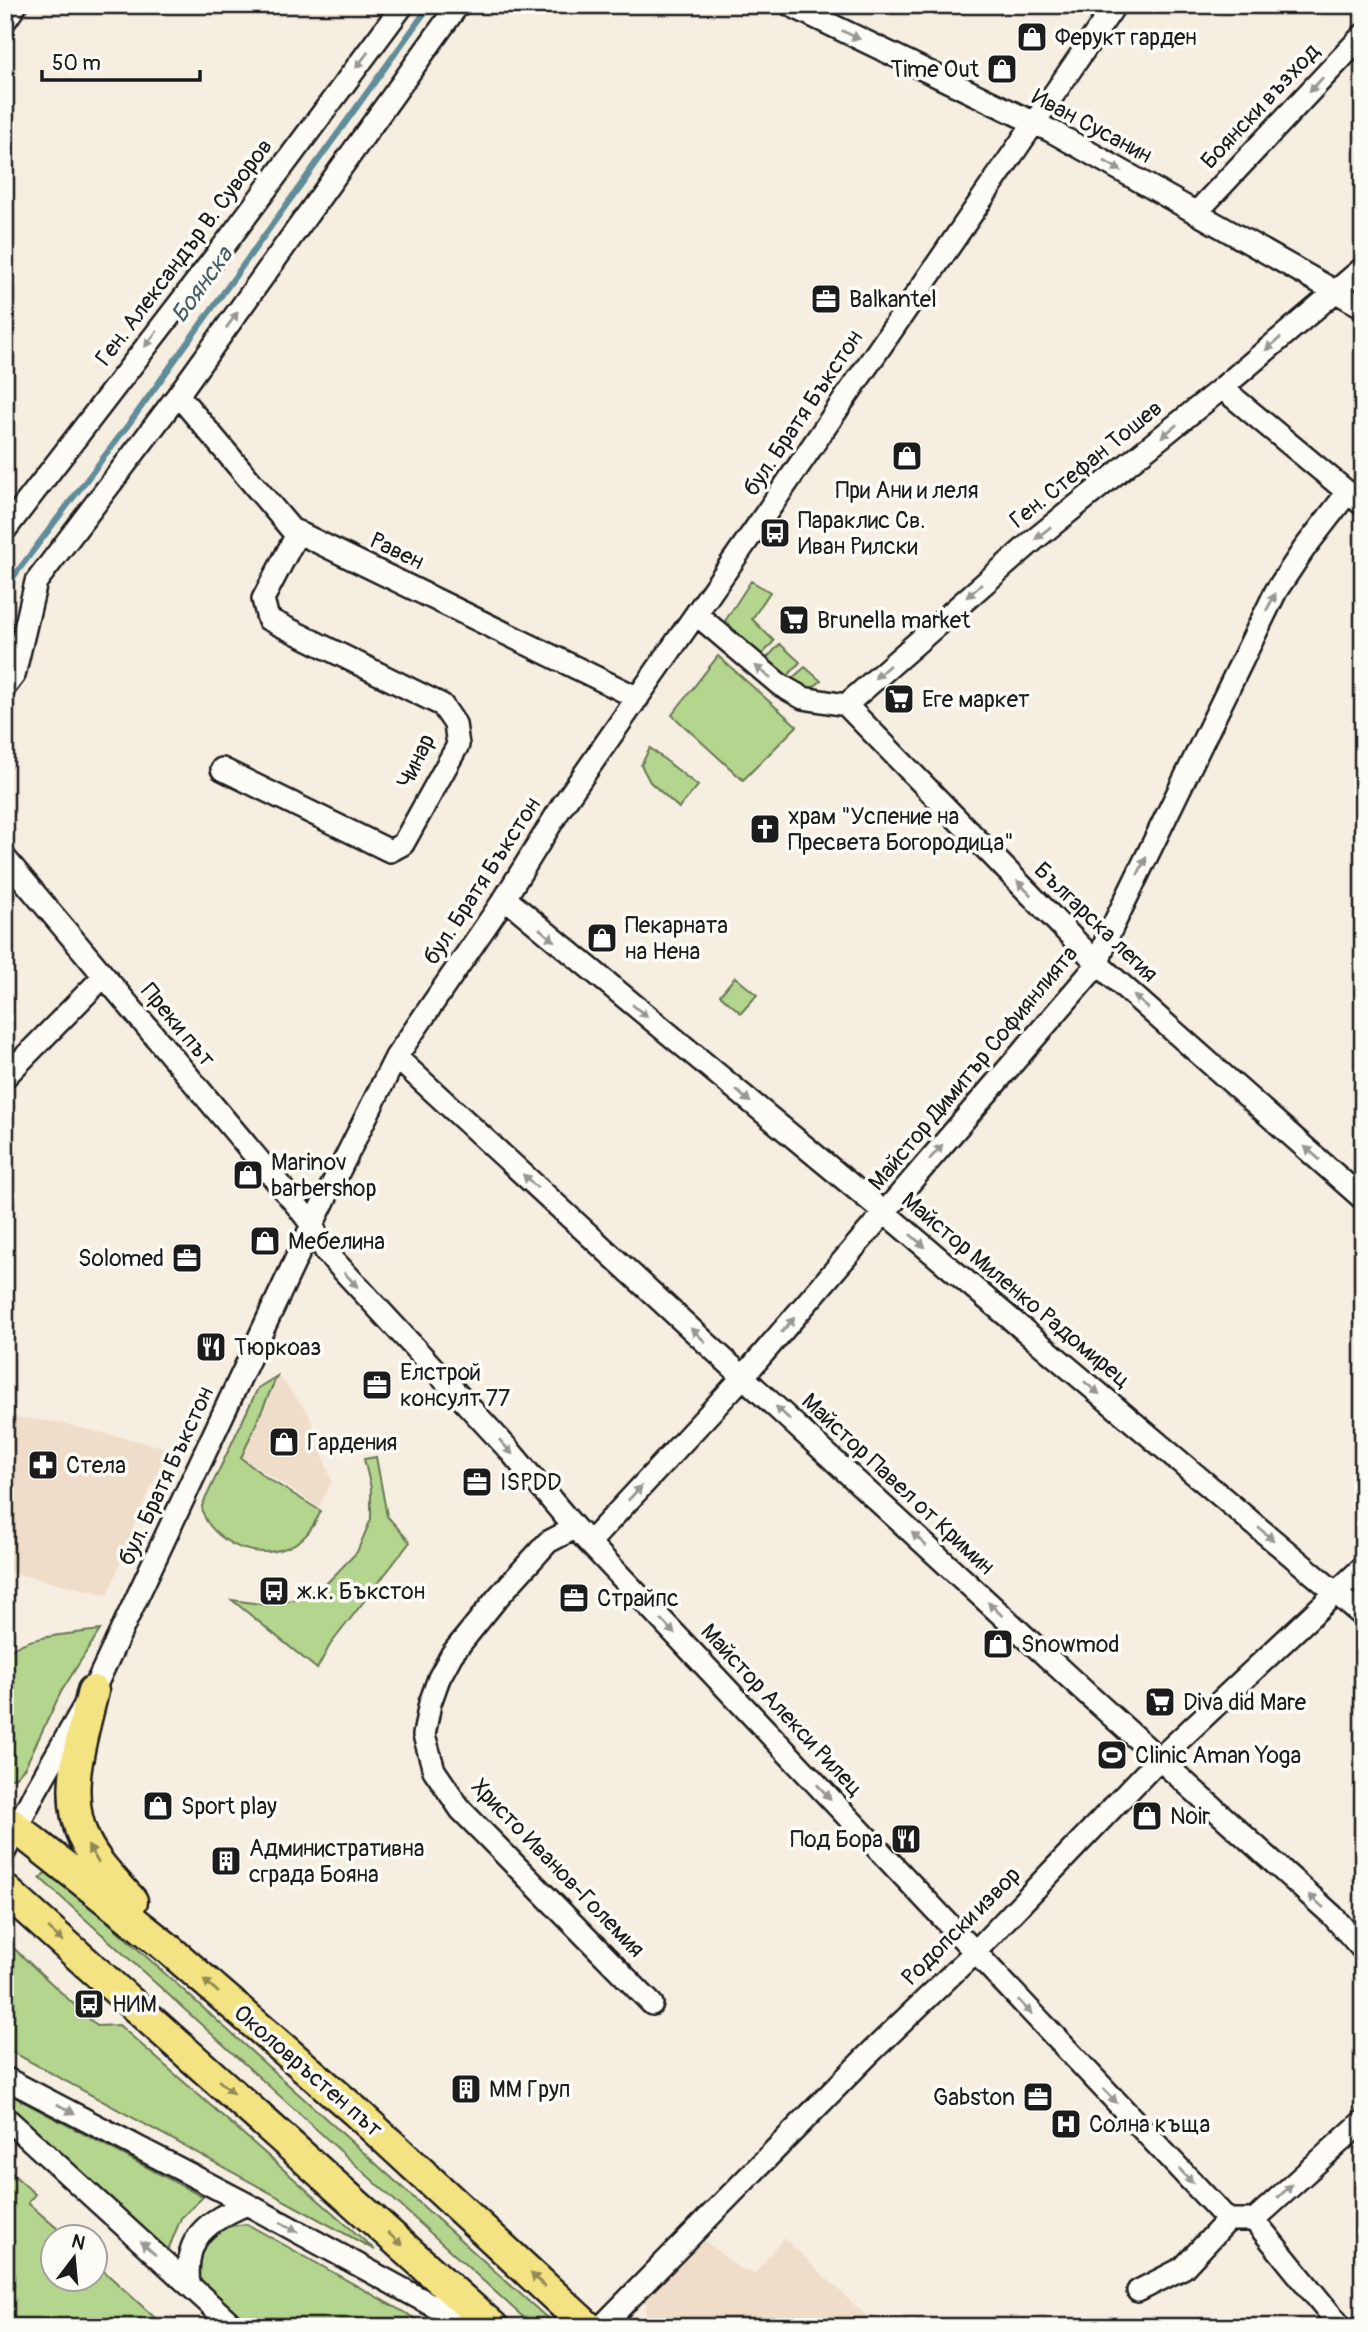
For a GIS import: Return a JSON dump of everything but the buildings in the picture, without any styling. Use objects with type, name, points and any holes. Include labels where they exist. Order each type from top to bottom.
[{"type":"highway","points":[[93,1691],[76,1761],[76,1816],[84,1839],[101,1866],[141,1910],[165,1946]]},
{"type":"highway","name":"Околовръстен път","points":[[9,1832],[165,1946],[355,2111],[588,2327]]},
{"type":"highway","points":[[5,1890],[494,2327]]},
{"type":"street","points":[[5,21],[16,5]]},
{"type":"street","name":"Ген. Александър В. Суворов","points":[[5,530],[229,239],[402,5]]},
{"type":"street","points":[[5,687],[14,675],[36,582],[178,395],[458,5]]},
{"type":"street","name":"Иван Сусанин","points":[[790,5],[1034,123],[1363,307]]},
{"type":"street","name":"бул. Братя Бъкстон","points":[[9,1832],[93,1691],[312,1225],[396,1057],[505,898],[562,806],[1115,5]]},
{"type":"street","name":"Боянски възход","points":[[1196,213],[1363,35]]},
{"type":"street","name":"Ген. Стефан Тошев","points":[[846,705],[1025,548],[1222,388],[1363,268]]},
{"type":"street","points":[[1222,388],[1355,498]]},
{"type":"street","name":"Равен","points":[[178,395],[291,529],[638,698]]},
{"type":"street","name":"Майстор Димитър Софиянлията","points":[[582,1536],[743,1377],[1098,964],[1106,940],[1240,663],[1288,573],[1355,498]]},
{"type":"street","name":"Чинар","points":[[222,769],[390,851],[403,844],[458,745],[455,724],[442,705],[268,619],[263,599],[298,532]]},
{"type":"street","points":[[696,614],[780,685],[803,698],[846,705]]},
{"type":"street","name":"Българска легия","points":[[846,705],[1098,964],[1361,1193]]},
{"type":"street","name":"Преки път","points":[[5,858],[312,1225]]},
{"type":"street","name":"Майстор Миленко Радомирец","points":[[505,898],[885,1213],[1363,1616]]},
{"type":"street","points":[[5,1077],[103,977]]},
{"type":"street","name":"Майстор Павел от Кримин","points":[[396,1057],[1333,1916],[1363,1950]]},
{"type":"street","name":"Майстор Алекси Рилец","points":[[312,1225],[326,1252],[510,1451],[582,1536],[1228,2220]]},
{"type":"street","name":"Христо Иванов-Големия","points":[[582,1536],[548,1542],[452,1654],[430,1703],[424,1735],[434,1770],[461,1810],[653,2004]]},
{"type":"street","name":"Родопски извор","points":[[601,2327],[867,2055],[975,1952],[1159,1759],[1363,1567]]},
{"type":"street","points":[[5,2078],[247,2204],[472,2327]]},
{"type":"street","points":[[5,2117],[235,2327]]},
{"type":"street","points":[[1138,2291],[1183,2267],[1228,2220],[1254,2220],[1363,2121]]},
{"type":"street","points":[[189,2286],[187,2266],[197,2238],[214,2219],[247,2204]]},
{"type":"street","points":[[1254,2220],[1341,2327]]},
{"type":"shaded area","name":"Гардения","points":[[279,1376],[309,1414],[332,1482],[319,1507],[242,1458]]},
{"type":"shaded area","points":[[5,1416],[56,1422],[168,1448],[108,1595],[5,1571]]},
{"type":"shaded area","points":[[784,2238],[878,2327],[646,2327],[646,2300],[703,2239],[739,2268],[755,2273]]},
{"type":"green space","points":[[751,581],[770,592],[752,619],[774,641],[761,656],[725,621]]},
{"type":"green space","points":[[780,644],[800,662],[787,677],[766,659]]},
{"type":"green space","points":[[718,656],[797,726],[743,780],[672,715]]},
{"type":"green space","points":[[805,667],[821,681],[805,694],[789,681]]},
{"type":"green space","points":[[650,748],[698,786],[679,808],[650,782],[641,765]]},
{"type":"green space","points":[[735,977],[757,995],[741,1013],[720,995]]},
{"type":"green space","points":[[277,1376],[241,1458],[267,1478],[321,1511],[308,1532],[293,1545],[271,1552],[260,1552],[237,1546],[218,1534],[207,1522],[202,1506],[258,1388]]},
{"type":"green space","points":[[376,1457],[387,1516],[410,1542],[330,1645],[317,1669],[232,1600],[267,1605],[302,1598],[328,1582],[357,1552],[371,1519],[371,1488],[364,1459]]},
{"type":"green space","points":[[100,1630],[61,1692],[25,1767],[16,1777],[5,1779],[5,1656],[13,1649],[35,1640]]},
{"type":"green space","points":[[49,1869],[557,2327],[534,2327],[40,1878]]},
{"type":"green space","points":[[5,1940],[97,2026],[119,2025],[375,2250],[5,2048]]},
{"type":"green space","points":[[5,2092],[203,2197],[181,2218],[166,2255],[5,2106]]},
{"type":"green space","points":[[5,2167],[35,2194],[28,2203],[52,2224],[38,2224],[38,2294],[108,2294],[108,2275],[165,2327],[5,2327]]},
{"type":"green space","points":[[247,2224],[430,2327],[249,2327],[195,2275],[199,2251],[208,2236],[223,2228]]},
{"type":"waterway","name":"Боянска","points":[[5,588],[134,417],[430,5]]},
{"type":"place","name":"Ферукт гарден","points":[[1032,37]]},
{"type":"place","name":"Time Out","points":[[1002,69]]},
{"type":"place","name":"Balkantel","points":[[826,299]]},
{"type":"place","name":"При Ани и леля","points":[[907,456]]},
{"type":"place","name":"Параклис Св. Иван Рилски","points":[[775,533]]},
{"type":"place","name":"Brunella market","points":[[794,620]]},
{"type":"place","name":"Еге маркет","points":[[899,699]]},
{"type":"place","name":"храм \"Успение на Пресвета Богородица\"","points":[[765,829]]},
{"type":"place","name":"Пекарната на Нена","points":[[602,938]]},
{"type":"place","name":"Marinov barbershop","points":[[248,1175]]},
{"type":"place","name":"Мебелина","points":[[265,1241]]},
{"type":"place","name":"Solomed","points":[[187,1258]]},
{"type":"place","name":"Тюркоаз","points":[[211,1347]]},
{"type":"place","name":"Елстрой консулт 77","points":[[377,1385]]},
{"type":"place","name":"Гардения","points":[[284,1442]]},
{"type":"place","name":"Стела","points":[[43,1465]]},
{"type":"place","name":"ISPDD","points":[[477,1482]]},
{"type":"place","name":"ж.к. Бъкстон","points":[[274,1591]]},
{"type":"place","name":"Страйпс","points":[[574,1598]]},
{"type":"place","name":"Snowmod","points":[[998,1644]]},
{"type":"place","name":"Diva did Mare","points":[[1160,1702]]},
{"type":"place","name":"Clinic Aman Yoga","points":[[1112,1755]]},
{"type":"place","name":"Sport play","points":[[158,1806]]},
{"type":"place","name":"Noir","points":[[1147,1816]]},
{"type":"place","name":"Под Бора","points":[[906,1839]]},
{"type":"place","name":"Административна сграда Бояна","points":[[226,1861]]},
{"type":"place","name":"НИМ","points":[[89,2004]]},
{"type":"place","name":"ММ Груп","points":[[466,2089]]},
{"type":"place","name":"Gabston","points":[[1038,2097]]},
{"type":"place","name":"Солна къща","points":[[1066,2124]]}]
